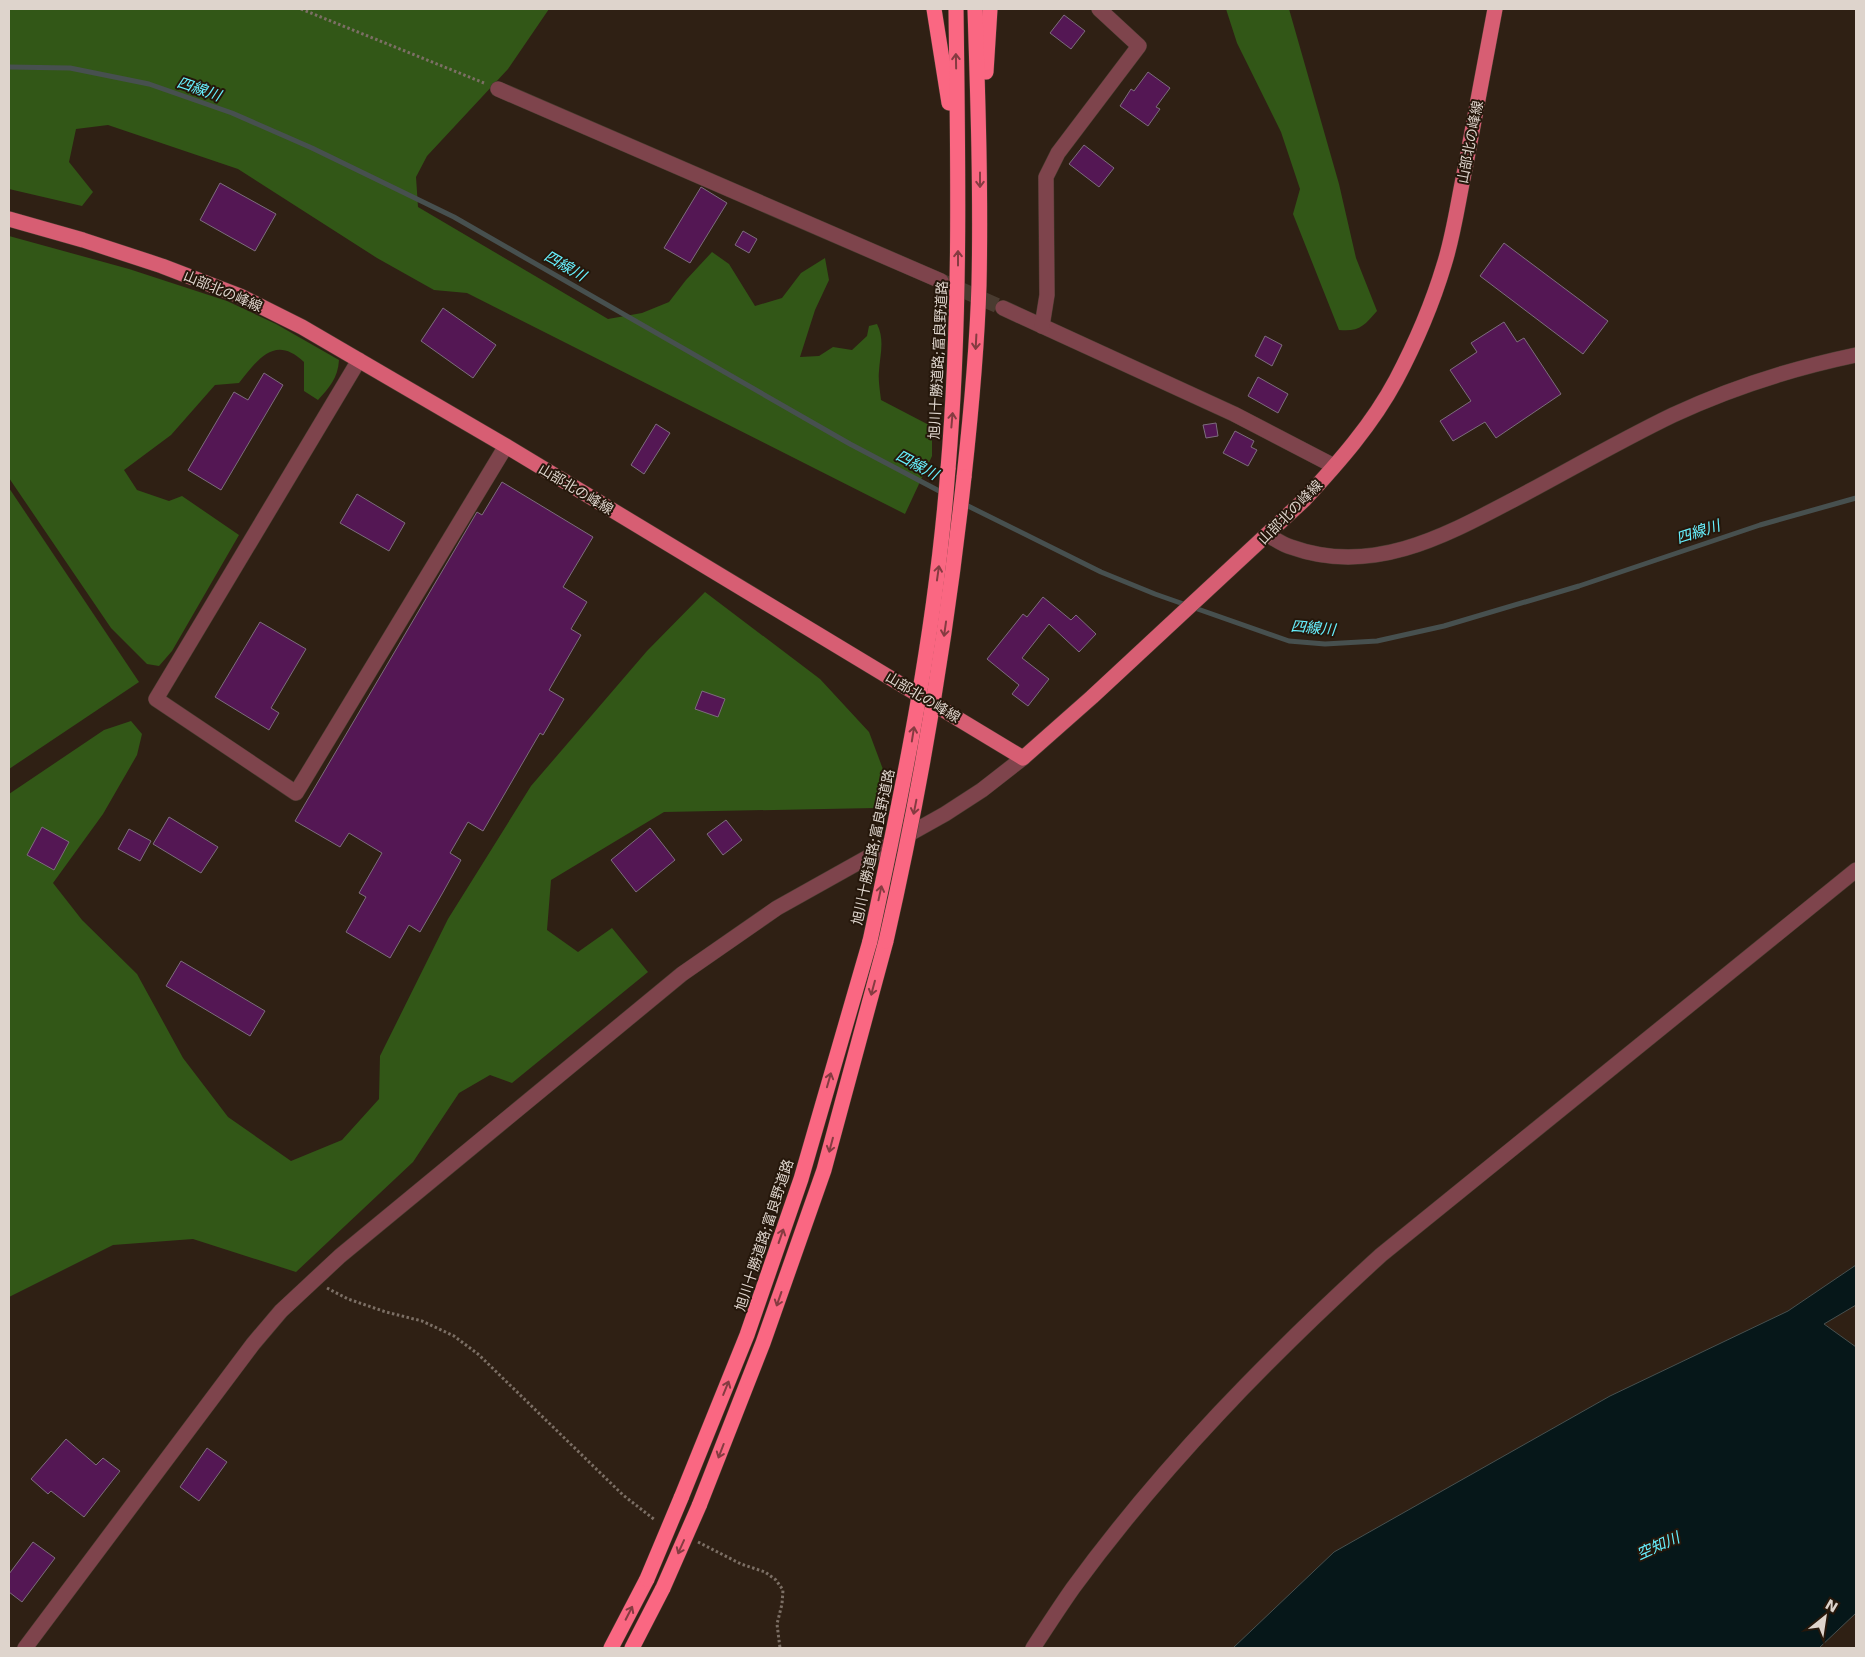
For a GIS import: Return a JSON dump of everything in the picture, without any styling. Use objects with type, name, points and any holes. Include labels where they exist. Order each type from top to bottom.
[{"type":"highway","points":[[934,9],[958,157]]},
{"type":"highway","name":"旭川十勝道路;富良野道路","points":[[611,1648],[647,1579],[682,1498],[748,1335],[801,1179],[870,940],[909,758],[930,632],[944,526],[954,401],[958,294],[956,9]]},
{"type":"highway","points":[[632,1648],[663,1588],[700,1506],[763,1343],[824,1170],[886,941],[904,864],[924,761],[944,639],[973,400],[979,286],[980,158],[975,9]]},
{"type":"highway","points":[[980,158],[990,9]]},
{"type":"main road","name":"山部北の峰線","points":[[9,220],[82,240],[162,266],[240,296],[302,326],[506,446],[1023,758],[1268,535],[1304,500],[1370,422],[1395,381],[1413,344],[1432,300],[1445,263],[1495,9]]},
{"type":"street","points":[[1042,326],[1047,295],[1046,177],[1058,154],[1138,46],[1099,9]]},
{"type":"street","points":[[498,89],[941,281]]},
{"type":"street","points":[[1003,308],[1234,414],[1334,466]]},
{"type":"street","points":[[1268,535],[1289,547],[1312,554],[1330,556],[1370,557],[1418,545],[1468,524],[1673,415],[1789,371],[1856,355]]},
{"type":"street","points":[[359,360],[156,698],[296,793],[506,446]]},
{"type":"street","points":[[25,1648],[253,1344],[281,1311],[313,1281],[385,1218],[682,974],[778,908],[945,814],[982,790],[1023,758]]},
{"type":"street","points":[[1033,1648],[1073,1589],[1178,1457],[1244,1386],[1325,1305],[1388,1248],[1856,870]]},
{"type":"path","points":[[301,9],[498,89]]},
{"type":"path","points":[[313,1281],[348,1299],[386,1312],[422,1321],[454,1336],[478,1354],[623,1495],[652,1519],[661,1523]]},
{"type":"path","points":[[693,1540],[740,1564],[765,1572],[776,1580],[783,1590],[777,1624],[780,1648]]},
{"type":"green space","points":[[9,9],[549,9],[508,69],[427,156],[416,177],[418,207],[608,319],[642,313],[669,302],[712,252],[729,264],[755,306],[782,298],[801,273],[825,258],[829,280],[815,310],[800,357],[819,356],[833,347],[852,350],[867,336],[869,326],[877,324],[881,336],[879,386],[881,400],[929,425],[932,434],[932,456],[905,514],[467,293],[434,290],[377,258],[238,169],[108,125],[76,129],[69,162],[93,192],[82,206],[9,189]]},
{"type":"green space","points":[[1226,9],[1289,9],[1339,184],[1356,258],[1377,311],[1361,327],[1352,330],[1339,330],[1293,214],[1300,189],[1281,132],[1237,43]]},
{"type":"green space","points":[[9,236],[129,269],[227,301],[276,324],[339,360],[335,377],[318,400],[304,391],[304,362],[294,354],[284,350],[268,353],[260,358],[239,383],[215,385],[171,435],[124,470],[137,490],[169,501],[182,496],[239,535],[172,651],[159,666],[147,664],[111,628],[9,478]]},
{"type":"green space","points":[[9,488],[139,682],[9,769]]},
{"type":"green space","points":[[705,592],[820,679],[869,732],[884,772],[875,808],[664,812],[551,880],[547,930],[578,952],[612,928],[648,972],[512,1083],[490,1075],[459,1093],[413,1162],[296,1272],[193,1239],[113,1245],[9,1297],[9,794],[104,730],[131,721],[142,734],[137,755],[103,814],[53,883],[82,920],[137,974],[183,1058],[228,1117],[291,1161],[342,1140],[379,1099],[380,1056],[448,919],[531,786],[647,651]]},
{"type":"water","name":"空知川","points":[[1856,1265],[1856,1305],[1824,1324],[1856,1347],[1856,1613],[1819,1648],[1233,1648],[1334,1552],[1610,1396],[1788,1311]]},
{"type":"building","points":[[1064,15],[1085,31],[1071,49],[1050,33]]},
{"type":"building","points":[[1148,72],[1170,88],[1156,107],[1160,109],[1148,126],[1120,106],[1131,89],[1134,91]]},
{"type":"building","points":[[1084,145],[1114,168],[1099,187],[1069,164]]},
{"type":"building","points":[[220,183],[276,214],[255,251],[200,220]]},
{"type":"building","points":[[701,187],[727,203],[690,263],[664,248]]},
{"type":"building","points":[[743,231],[757,239],[749,253],[735,245]]},
{"type":"building","points":[[1504,243],[1608,321],[1583,354],[1480,276]]},
{"type":"building","points":[[443,308],[496,345],[473,378],[421,341]]},
{"type":"building","points":[[1504,322],[1517,342],[1524,338],[1561,394],[1496,438],[1485,422],[1453,441],[1440,421],[1471,401],[1450,370],[1477,352],[1471,343]]},
{"type":"building","points":[[1265,336],[1282,345],[1272,366],[1255,356]]},
{"type":"building","points":[[264,373],[283,385],[221,490],[188,470],[234,392],[248,400]]},
{"type":"building","points":[[1258,377],[1288,394],[1278,413],[1248,396]]},
{"type":"building","points":[[1216,423],[1218,436],[1206,438],[1203,425]]},
{"type":"building","points":[[656,424],[670,433],[644,474],[631,465]]},
{"type":"building","points":[[1235,431],[1254,441],[1251,447],[1257,450],[1248,466],[1223,453]]},
{"type":"building","points":[[502,482],[593,537],[563,587],[587,602],[571,629],[581,635],[549,690],[564,699],[543,735],[540,733],[483,831],[468,822],[450,853],[461,860],[442,894],[420,932],[409,925],[390,958],[346,932],[366,897],[359,893],[382,853],[349,833],[340,847],[295,821],[477,512],[482,515]]},
{"type":"building","points":[[357,494],[405,523],[389,551],[340,523]]},
{"type":"building","points":[[1043,597],[1071,620],[1076,615],[1096,634],[1079,652],[1049,624],[1022,658],[1049,679],[1028,706],[1012,694],[1019,685],[987,659],[1023,614],[1027,617]]},
{"type":"building","points":[[260,622],[306,649],[271,708],[279,713],[269,730],[215,697]]},
{"type":"building","points":[[702,691],[725,699],[718,717],[695,709]]},
{"type":"building","points":[[169,817],[218,847],[201,873],[153,844]]},
{"type":"building","points":[[726,820],[742,840],[723,855],[707,834]]},
{"type":"building","points":[[42,827],[69,842],[54,870],[27,855]]},
{"type":"building","points":[[650,828],[675,860],[636,892],[611,860]]},
{"type":"building","points":[[129,829],[151,841],[140,861],[118,849]]},
{"type":"building","points":[[181,961],[265,1011],[250,1036],[166,986]]},
{"type":"building","points":[[66,1439],[96,1465],[103,1458],[120,1471],[84,1517],[51,1491],[48,1494],[31,1479]]},
{"type":"building","points":[[207,1448],[227,1462],[199,1501],[180,1487]]},
{"type":"building","points":[[33,1542],[55,1558],[22,1602],[9,1592],[9,1574]]},
{"type":"waterway","name":"四線川","points":[[9,67],[70,68],[149,84],[232,113],[312,148],[454,217],[850,444],[943,493]]},
{"type":"waterway","name":"四線川","points":[[962,503],[1101,572],[1155,594],[1289,641],[1325,644],[1377,641],[1444,626],[1579,586],[1760,525],[1856,498]]},
{"type":"tunnel","points":[[941,281],[1003,308]]}]
